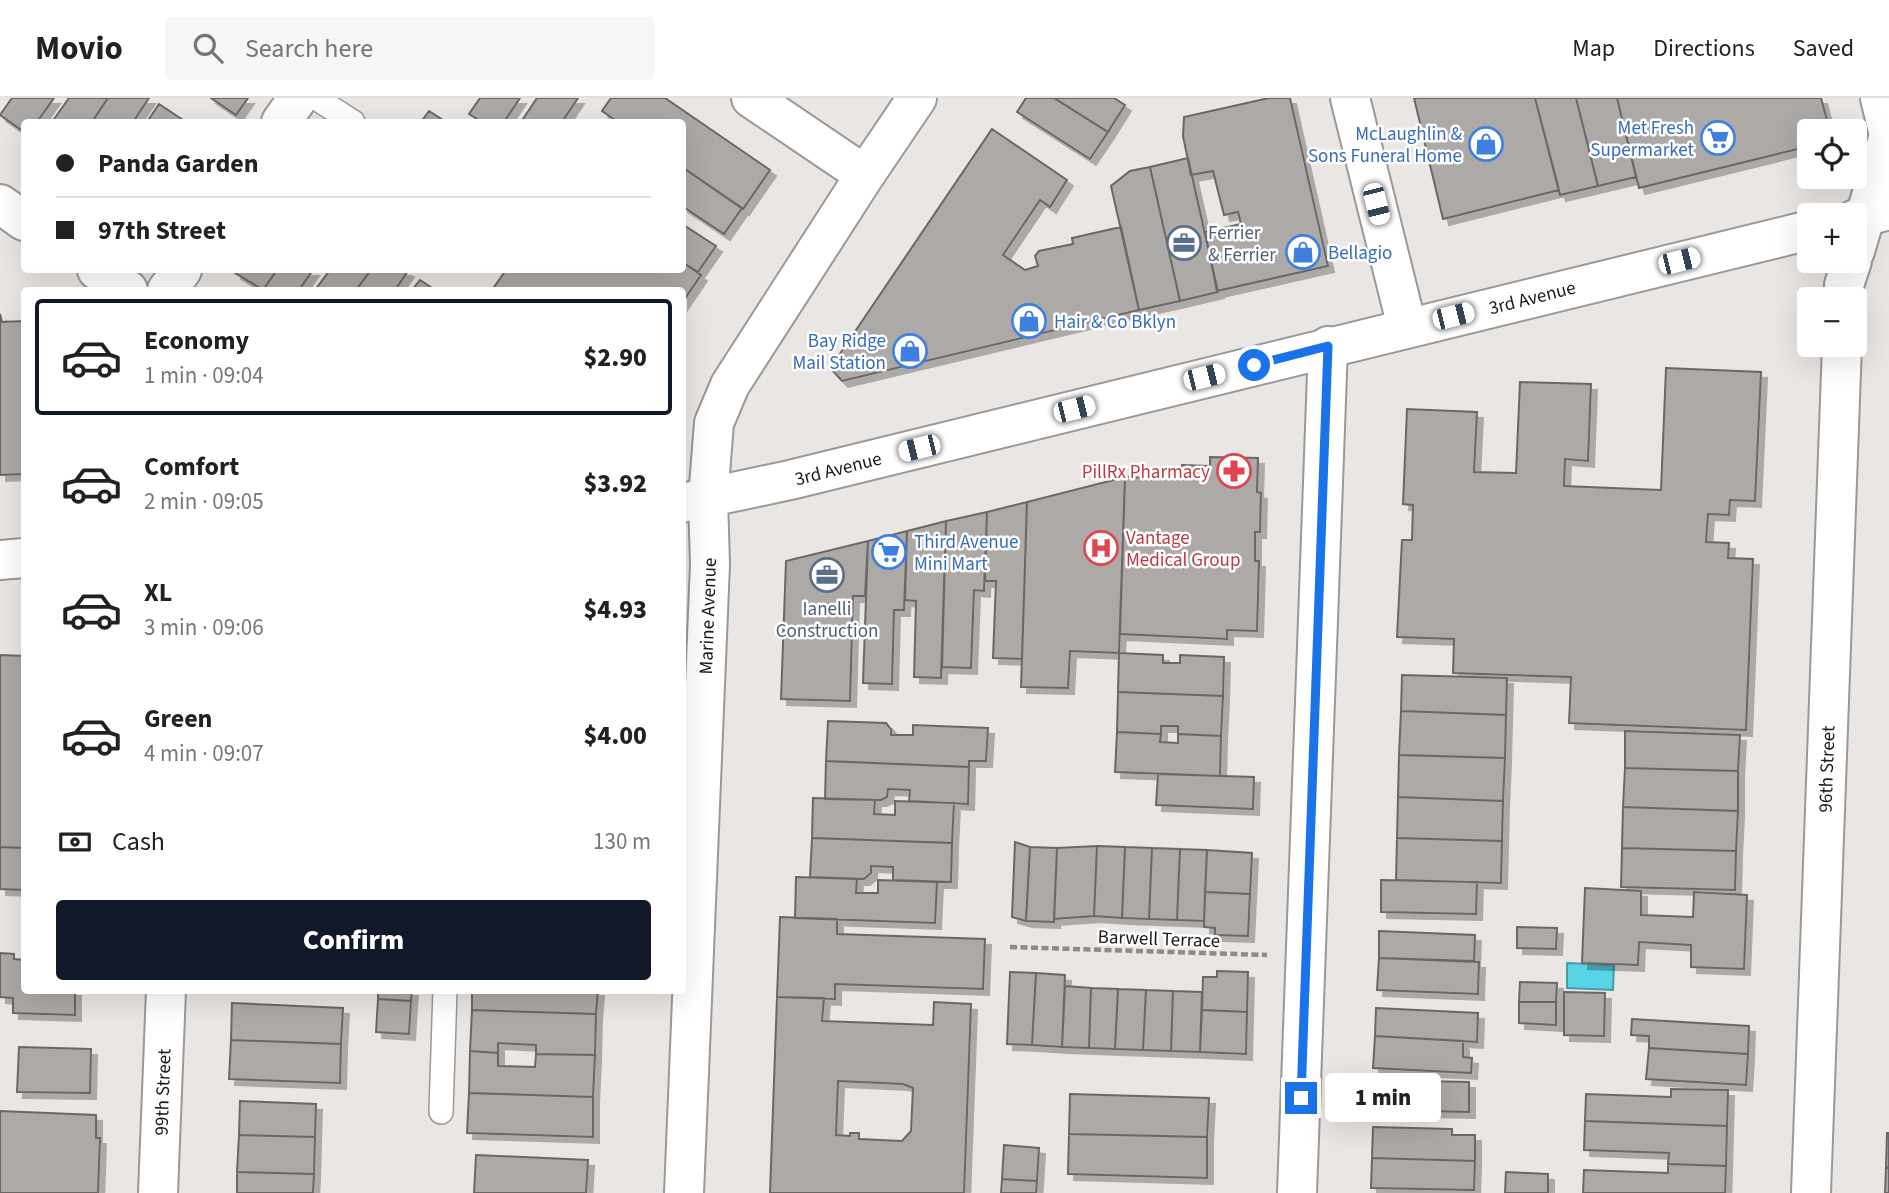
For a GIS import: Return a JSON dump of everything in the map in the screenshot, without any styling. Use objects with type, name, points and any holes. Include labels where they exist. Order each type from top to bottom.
[{"type":"street","points":[[283,119],[298,98]]},
{"type":"street","points":[[751,98],[865,175]]},
{"type":"street","name":"Marine Avenue","points":[[684,1193],[688,969],[710,564],[695,501],[714,423],[730,385],[917,98]]},
{"type":"street","points":[[1350,98],[1407,327]]},
{"type":"street","points":[[1867,220],[1889,135],[1880,98]]},
{"type":"street","points":[[0,204],[21,219]]},
{"type":"street","name":"3rd Avenue","points":[[695,501],[1797,233]]},
{"type":"street","points":[[102,273],[123,287]]},
{"type":"street","points":[[1297,1193],[1328,346]]},
{"type":"street","name":"96th Street","points":[[1811,1193],[1842,357]]},
{"type":"street","points":[[0,560],[21,558]]},
{"type":"street","name":"99th Street","points":[[158,1193],[166,994]]},
{"type":"lane","points":[[316,98],[348,119]]},
{"type":"lane","points":[[441,1112],[445,994]]},
{"type":"path","name":"Barwell Terrace","points":[[1010,947],[1306,957]]},
{"type":"water","points":[[1567,963],[1614,965],[1613,990],[1567,988]]},
{"type":"building","points":[[12,98],[54,98],[39,119],[21,119],[21,130],[0,115]]},
{"type":"building","points":[[69,98],[108,98],[94,119],[54,119]]},
{"type":"building","points":[[108,98],[149,98],[135,119],[94,119]]},
{"type":"building","points":[[211,98],[248,98],[236,115]]},
{"type":"building","points":[[480,98],[520,98],[506,119],[477,119],[469,114]]},
{"type":"building","points":[[537,98],[578,98],[564,119],[523,119]]},
{"type":"building","points":[[611,98],[665,98],[770,170],[743,209],[686,170],[686,119],[614,119],[602,111]]},
{"type":"building","points":[[1026,98],[1054,98],[1108,132],[1090,159],[1017,112]]},
{"type":"building","points":[[1054,98],[1114,98],[1125,105],[1108,132]]},
{"type":"building","points":[[1269,98],[1290,98],[1328,266],[1217,291],[1205,232],[1241,224],[1238,212],[1224,215],[1213,171],[1191,175],[1183,136],[1184,117]]},
{"type":"building","name":"McLaughlin & Sons Funeral Home","points":[[1414,98],[1535,98],[1559,190],[1443,219]]},
{"type":"building","points":[[1535,98],[1576,98],[1598,186],[1560,195]]},
{"type":"building","points":[[1576,98],[1617,98],[1636,177],[1598,186]]},
{"type":"building","name":"Met Fresh Supermarket","points":[[1617,98],[1821,98],[1827,119],[1797,119],[1797,149],[1639,188]]},
{"type":"building","points":[[159,104],[182,119],[149,119]]},
{"type":"building","points":[[429,111],[441,119],[423,119]]},
{"type":"building","points":[[992,129],[1067,180],[1050,207],[1040,200],[1003,255],[1025,270],[1038,266],[1035,256],[1039,251],[1073,244],[1072,238],[1121,227],[1139,310],[842,381],[833,371],[833,364]]},
{"type":"building","points":[[1188,158],[1218,292],[1180,301],[1150,167]]},
{"type":"building","points":[[1150,167],[1180,301],[1139,310],[1111,186],[1130,171]]},
{"type":"building","points":[[686,170],[742,208],[724,234],[686,209]]},
{"type":"building","points":[[686,227],[716,246],[698,272],[686,264]]},
{"type":"building","points":[[686,265],[701,275],[686,297],[686,287],[494,287],[504,273],[686,273]]},
{"type":"building","points":[[235,273],[275,273],[265,287],[258,287]]},
{"type":"building","points":[[275,273],[311,273],[301,287],[265,287]]},
{"type":"building","points":[[328,273],[369,273],[358,287],[317,287]]},
{"type":"building","points":[[369,273],[407,273],[397,287],[358,287]]},
{"type":"building","points":[[420,280],[430,287],[414,287]]},
{"type":"building","points":[[0,314],[2,322],[21,321],[21,474],[0,475]]},
{"type":"building","points":[[1666,368],[1761,372],[1755,501],[1730,500],[1729,515],[1708,514],[1706,542],[1729,543],[1728,558],[1753,559],[1746,730],[1569,723],[1571,677],[1453,673],[1454,639],[1397,637],[1402,540],[1412,540],[1413,505],[1403,504],[1407,409],[1477,412],[1474,472],[1516,473],[1520,382],[1591,384],[1588,461],[1565,459],[1564,486],[1661,490]]},
{"type":"building","points":[[1210,457],[1258,458],[1257,492],[1261,493],[1260,532],[1255,532],[1255,561],[1259,561],[1257,631],[1227,630],[1227,639],[1120,634],[1125,477],[1151,478],[1151,472],[1181,473],[1182,465],[1210,466]]},
{"type":"building","points":[[1125,477],[1119,653],[1070,651],[1068,688],[1021,687],[1027,502]]},
{"type":"building","points":[[1027,502],[1022,659],[993,658],[996,581],[985,581],[987,512]]},
{"type":"building","points":[[987,512],[984,591],[974,590],[971,668],[942,667],[946,521]]},
{"type":"building","points":[[946,521],[941,678],[914,677],[916,601],[905,600],[907,531]]},
{"type":"building","points":[[907,531],[904,610],[894,610],[892,684],[863,683],[868,541]]},
{"type":"building","points":[[868,541],[865,596],[853,596],[850,701],[781,699],[786,561]]},
{"type":"building","points":[[1119,653],[1163,655],[1163,663],[1180,663],[1180,655],[1224,657],[1223,696],[1118,692]]},
{"type":"building","points":[[0,655],[21,656],[21,848],[0,847]]},
{"type":"building","points":[[1402,675],[1507,678],[1506,715],[1401,711]]},
{"type":"building","points":[[1118,692],[1223,696],[1221,736],[1178,734],[1178,726],[1161,726],[1161,734],[1117,732]]},
{"type":"building","points":[[1401,711],[1506,715],[1505,758],[1399,755]]},
{"type":"building","points":[[828,721],[886,723],[891,729],[891,735],[913,735],[913,725],[988,728],[986,761],[969,761],[969,767],[826,761]]},
{"type":"building","points":[[1625,731],[1740,735],[1738,771],[1625,768]]},
{"type":"building","points":[[1117,732],[1161,734],[1160,742],[1178,743],[1178,734],[1221,736],[1220,776],[1115,772]]},
{"type":"building","points":[[1399,755],[1505,758],[1503,801],[1398,797]]},
{"type":"building","points":[[826,761],[969,767],[968,804],[909,801],[910,790],[888,789],[887,797],[881,800],[825,799]]},
{"type":"building","points":[[1625,768],[1738,771],[1738,811],[1623,807]]},
{"type":"building","points":[[1158,774],[1254,777],[1253,809],[1156,805]]},
{"type":"building","points":[[1398,797],[1503,801],[1502,841],[1397,838]]},
{"type":"building","points":[[813,798],[875,800],[874,814],[895,815],[895,801],[954,803],[952,843],[812,838]]},
{"type":"building","points":[[1623,807],[1738,811],[1736,851],[1622,848]]},
{"type":"building","points":[[812,838],[952,843],[951,882],[893,880],[893,867],[871,866],[871,873],[864,879],[810,877]]},
{"type":"building","points":[[1397,838],[1502,841],[1501,883],[1396,880]]},
{"type":"building","points":[[1015,842],[1030,847],[1026,921],[1012,917]]},
{"type":"building","points":[[1097,846],[1125,847],[1122,918],[1094,916]]},
{"type":"building","points":[[1097,846],[1094,916],[1054,919],[1057,848]]},
{"type":"building","points":[[0,847],[21,848],[21,890],[0,889]]},
{"type":"building","points":[[1030,847],[1057,848],[1054,922],[1026,921]]},
{"type":"building","points":[[1125,847],[1152,848],[1149,919],[1122,918]]},
{"type":"building","points":[[1152,848],[1180,849],[1177,920],[1149,919]]},
{"type":"building","points":[[1622,848],[1736,851],[1735,890],[1621,887]]},
{"type":"building","points":[[1180,849],[1207,850],[1204,921],[1177,920]]},
{"type":"building","points":[[1207,850],[1252,853],[1250,894],[1205,892]]},
{"type":"building","points":[[796,877],[857,879],[856,893],[878,893],[878,880],[937,882],[935,923],[795,918]]},
{"type":"building","points":[[1381,880],[1477,882],[1476,914],[1381,912]]},
{"type":"building","points":[[1585,888],[1641,891],[1641,915],[1693,917],[1694,892],[1747,895],[1744,969],[1691,967],[1691,945],[1639,942],[1638,965],[1582,963]]},
{"type":"building","points":[[1205,892],[1250,894],[1248,936],[1215,935],[1215,928],[1204,927]]},
{"type":"building","points":[[780,917],[837,919],[837,934],[985,939],[983,989],[835,984],[835,999],[777,997]]},
{"type":"building","points":[[1517,927],[1557,928],[1556,949],[1517,948]]},
{"type":"building","points":[[1379,931],[1475,935],[1474,961],[1379,958]]},
{"type":"building","points":[[0,953],[14,954],[14,959],[21,960],[21,994],[75,994],[75,1015],[13,1013],[13,998],[0,997]]},
{"type":"building","points":[[1379,958],[1479,962],[1478,994],[1377,990]]},
{"type":"building","points":[[1217,971],[1248,972],[1247,1012],[1202,1010],[1203,977],[1217,977]]},
{"type":"building","points":[[1010,972],[1036,973],[1032,1045],[1007,1044]]},
{"type":"building","points":[[1036,973],[1065,975],[1062,1047],[1032,1045]]},
{"type":"building","points":[[1520,982],[1557,983],[1556,1002],[1519,1002]]},
{"type":"building","points":[[1065,986],[1091,988],[1089,1048],[1062,1047]]},
{"type":"building","points":[[1091,988],[1118,989],[1115,1049],[1089,1048]]},
{"type":"building","points":[[1118,989],[1146,990],[1143,1050],[1115,1049]]},
{"type":"building","points":[[1146,990],[1173,991],[1171,1051],[1143,1050]]},
{"type":"building","points":[[1173,991],[1202,992],[1200,1052],[1171,1051]]},
{"type":"building","points":[[1564,992],[1605,993],[1604,1036],[1564,1035]]},
{"type":"building","points":[[378,994],[412,994],[411,1001],[378,999]]},
{"type":"building","points":[[472,994],[598,994],[596,1014],[472,1010]]},
{"type":"building","points":[[777,997],[824,998],[822,1021],[933,1025],[934,1002],[971,1004],[964,1193],[770,1193]],"holes":[[[838,1081],[903,1084],[913,1088],[911,1131],[902,1141],[859,1139],[859,1133],[850,1133],[850,1136],[836,1135]]]},
{"type":"building","points":[[378,999],[411,1001],[409,1034],[376,1032]]},
{"type":"building","points":[[1519,1002],[1556,1002],[1556,1025],[1519,1023]]},
{"type":"building","points":[[232,1003],[343,1008],[341,1044],[231,1040]]},
{"type":"building","points":[[1376,1008],[1478,1013],[1477,1042],[1375,1036]]},
{"type":"building","points":[[472,1010],[596,1014],[595,1055],[536,1054],[536,1045],[498,1043],[498,1053],[470,1051]]},
{"type":"building","points":[[1202,1010],[1247,1012],[1246,1054],[1200,1052]]},
{"type":"building","points":[[1632,1019],[1749,1026],[1748,1054],[1649,1048],[1649,1036],[1631,1035]]},
{"type":"building","points":[[1375,1036],[1463,1041],[1463,1057],[1472,1058],[1471,1073],[1373,1068]]},
{"type":"building","points":[[231,1040],[341,1044],[340,1083],[229,1079]]},
{"type":"building","points":[[19,1047],[91,1049],[90,1093],[17,1092]]},
{"type":"building","points":[[1649,1048],[1748,1054],[1746,1085],[1646,1079]]},
{"type":"building","points":[[470,1051],[498,1053],[498,1066],[535,1067],[536,1054],[595,1055],[593,1097],[469,1093]]},
{"type":"building","points":[[1374,1080],[1469,1082],[1469,1112],[1374,1110]]},
{"type":"building","points":[[1671,1089],[1728,1090],[1727,1126],[1585,1121],[1586,1094],[1671,1097]]},
{"type":"building","points":[[469,1093],[593,1097],[593,1137],[467,1133]]},
{"type":"building","points":[[1070,1094],[1209,1098],[1207,1137],[1069,1134]]},
{"type":"building","points":[[240,1101],[316,1104],[315,1137],[239,1135]]},
{"type":"building","points":[[0,1111],[96,1115],[96,1138],[100,1138],[98,1193],[0,1193]]},
{"type":"building","points":[[1585,1121],[1727,1126],[1726,1166],[1668,1164],[1669,1153],[1584,1150]]},
{"type":"building","points":[[1373,1127],[1452,1129],[1452,1135],[1475,1135],[1475,1161],[1372,1158]]},
{"type":"building","points":[[1889,1133],[1889,1168],[1886,1167]]},
{"type":"building","points":[[1069,1134],[1207,1137],[1207,1178],[1068,1174]]},
{"type":"building","points":[[239,1135],[315,1137],[314,1174],[237,1172]]},
{"type":"building","points":[[1004,1145],[1039,1148],[1037,1181],[1002,1179]]},
{"type":"building","points":[[476,1155],[588,1160],[586,1193],[474,1193]]},
{"type":"building","points":[[1372,1158],[1475,1161],[1474,1190],[1371,1188]]},
{"type":"building","points":[[1668,1164],[1726,1166],[1725,1193],[1583,1193],[1584,1170],[1668,1173]]},
{"type":"building","points":[[1886,1167],[1889,1168],[1889,1193],[1885,1193]]},
{"type":"building","points":[[237,1172],[314,1174],[313,1193],[237,1193]]},
{"type":"building","points":[[1506,1172],[1548,1174],[1548,1193],[1505,1193]]},
{"type":"building","points":[[1002,1179],[1037,1181],[1036,1193],[1001,1193]]},
{"type":"place","name":"Met Fresh Supermarket","points":[[1718,138]]},
{"type":"place","name":"McLaughlin & Sons Funeral Home","points":[[1486,144]]},
{"type":"place","name":"Ferrier & Ferrier","points":[[1184,243]]},
{"type":"place","name":"Bellagio","points":[[1303,252]]},
{"type":"place","name":"Hair & Co Bklyn","points":[[1029,321]]},
{"type":"place","name":"Bay Ridge Mail Station","points":[[910,351]]},
{"type":"place","name":"PillRx Pharmacy","points":[[1234,471]]},
{"type":"place","name":"Vantage Medical Group","points":[[1101,548]]},
{"type":"place","name":"Third Avenue Mini Mart","points":[[889,552]]},
{"type":"place","name":"Ianelli Construction","points":[[827,575]]},
{"type":"route","points":[[1254,365],[1328,346],[1301,1098]]}]
